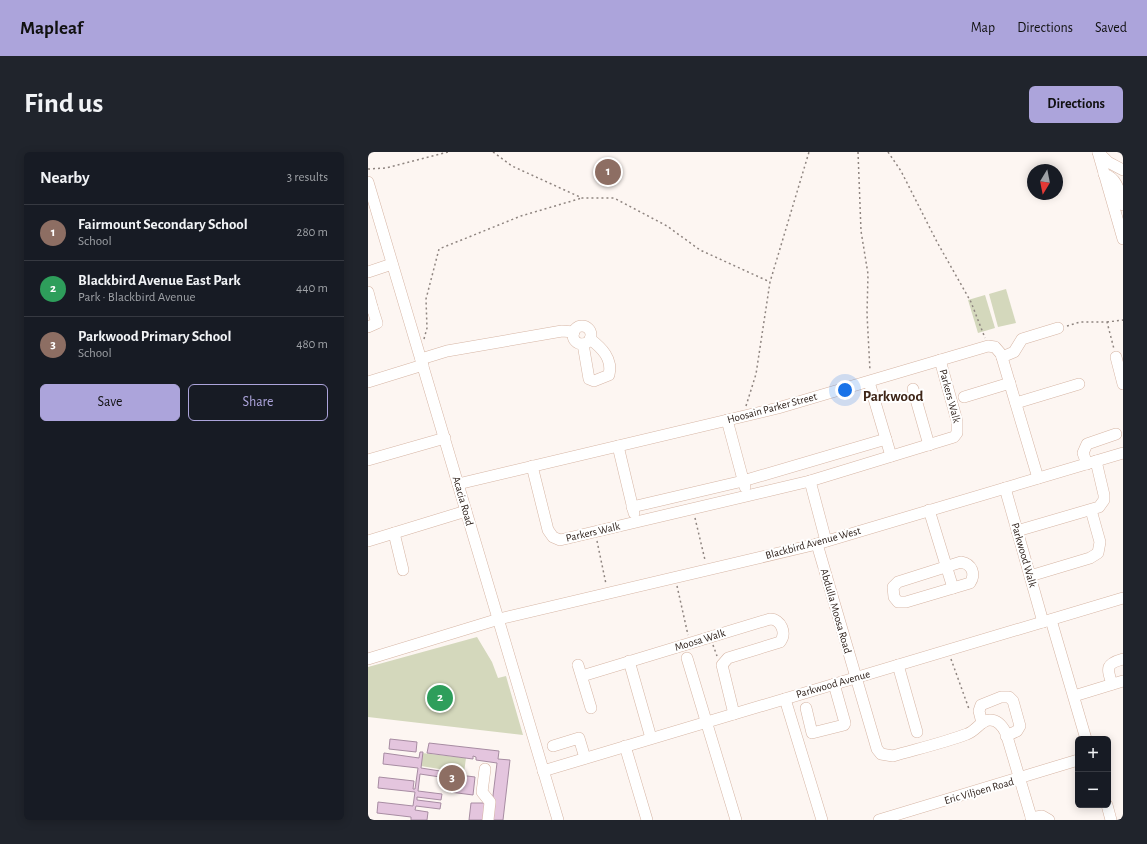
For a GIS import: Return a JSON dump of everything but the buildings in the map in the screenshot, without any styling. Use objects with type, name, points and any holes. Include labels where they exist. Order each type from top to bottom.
[{"type":"street","points":[[1098,152],[1108,162],[1123,170]]},
{"type":"street","points":[[1098,152],[1108,175],[1123,239]]},
{"type":"street","points":[[1108,175],[1123,173]]},
{"type":"street","points":[[1108,175],[1117,184],[1123,205]]},
{"type":"street","name":"Acacia Road","points":[[368,182],[370,195],[445,438],[558,820]]},
{"type":"street","points":[[368,272],[392,264]]},
{"type":"street","points":[[368,292],[370,308],[377,323],[368,327]]},
{"type":"street","points":[[368,382],[447,351],[562,331],[574,332],[578,328],[584,327],[589,330],[586,342],[575,340],[574,332]]},
{"type":"street","points":[[1002,357],[1014,352],[1022,339],[1058,328]]},
{"type":"street","name":"Hoosain Parker Street","points":[[458,484],[744,416],[869,382],[988,346]]},
{"type":"street","points":[[988,346],[995,347],[1002,357],[1038,478]]},
{"type":"street","points":[[1116,357],[1123,384]]},
{"type":"street","name":"Parkers Walk","points":[[532,466],[548,530],[555,539],[566,539],[810,481],[954,437],[957,433],[958,427],[940,360]]},
{"type":"street","points":[[869,382],[891,456]]},
{"type":"street","points":[[964,397],[1010,383]]},
{"type":"street","points":[[1016,403],[1079,384]]},
{"type":"street","points":[[913,390],[929,445]]},
{"type":"street","points":[[727,420],[747,495]]},
{"type":"street","points":[[1017,532],[1099,507],[1104,500],[1103,487],[1091,463],[1083,453],[1087,444],[1116,434]]},
{"type":"street","points":[[368,460],[445,438]]},
{"type":"street","points":[[632,507],[743,481],[886,439]]},
{"type":"street","name":"Parkers Walk","points":[[618,446],[636,522]]},
{"type":"street","name":"Blackbird Avenue West","points":[[368,659],[499,619],[821,543],[1123,453]]},
{"type":"street","name":"Abdulla Moosa Road","points":[[810,481],[821,543],[856,678],[877,749],[885,755],[893,756],[970,734],[982,723]]},
{"type":"street","name":"Parkwood Walk","points":[[1005,488],[1030,576],[1047,621]]},
{"type":"street","points":[[930,510],[953,588]]},
{"type":"street","points":[[1030,576],[1090,558],[1098,553],[1100,542],[1091,510]]},
{"type":"street","points":[[368,541],[466,512]]},
{"type":"street","points":[[394,533],[403,570]]},
{"type":"street","points":[[964,562],[969,566],[973,573],[970,583],[906,602],[898,602],[894,597],[893,587],[896,584],[947,566],[964,562]]},
{"type":"street","name":"Parkwood Avenue","points":[[543,771],[1123,598]]},
{"type":"street","name":"Moosa Walk","points":[[591,708],[580,670],[629,661],[770,618],[777,620],[781,624],[783,635],[780,642],[728,658],[722,665]]},
{"type":"street","points":[[1047,621],[1074,696],[1085,736]]},
{"type":"street","points":[[686,658],[736,820]]},
{"type":"street","points":[[1112,684],[1108,671],[1109,665],[1123,659]]},
{"type":"street","points":[[629,661],[651,738]]},
{"type":"street","points":[[722,665],[734,714]]},
{"type":"street","points":[[898,665],[917,732]]},
{"type":"street","points":[[1074,696],[1123,681]]},
{"type":"street","points":[[806,708],[812,733],[845,724],[834,684]]},
{"type":"street","points":[[1006,736],[1017,731],[1020,726],[1012,699],[1004,697],[983,703],[979,708],[982,723],[990,720],[996,722],[1004,728],[1006,736],[1031,819],[1042,816],[1049,820]]},
{"type":"street","points":[[785,699],[822,820]]},
{"type":"street","points":[[553,746],[579,738],[585,758]]},
{"type":"street","points":[[625,746],[647,820]]},
{"type":"street","name":"Eric Viljoen Road","points":[[879,820],[1075,761]]},
{"type":"street","points":[[485,769],[482,792],[490,802],[488,820]]},
{"type":"street","points":[[1107,808],[1111,820]]},
{"type":"path","points":[[368,169],[386,168],[448,152]]},
{"type":"path","points":[[493,152],[512,166],[582,198]]},
{"type":"path","points":[[744,416],[756,374],[770,282],[809,152]]},
{"type":"path","points":[[858,152],[861,230],[868,274],[867,314],[870,365],[869,382]]},
{"type":"path","points":[[888,152],[901,171],[937,242],[971,302],[988,346]]},
{"type":"path","points":[[422,343],[427,328],[426,299],[439,249],[521,216],[582,198],[614,198],[667,226],[700,250],[770,282]]},
{"type":"path","points":[[1058,328],[1080,322],[1107,322],[1123,320]]},
{"type":"path","points":[[1107,322],[1116,357]]},
{"type":"path","points":[[693,508],[706,564]]},
{"type":"path","points":[[596,536],[607,588]]},
{"type":"path","points":[[676,582],[689,643]]},
{"type":"path","points":[[711,637],[722,665]]},
{"type":"path","points":[[950,655],[969,709],[979,708]]},
{"type":"green space","points":[[1006,289],[1016,323],[998,327],[989,294]]},
{"type":"green space","points":[[985,295],[995,328],[978,333],[968,300]]},
{"type":"green space","points":[[477,637],[492,662],[498,678],[506,676],[523,735],[368,717],[368,667]]},
{"type":"green space","points":[[422,753],[466,758],[464,773],[421,766]]},
{"type":"place","name":"Fairmount Secondary School","points":[[608,172]]},
{"type":"place","name":"Blackbird Avenue East Park","points":[[440,698]]},
{"type":"place","name":"Parkwood Primary School","points":[[452,778]]},
{"type":"district","name":"Parkwood","points":[[893,396]]}]
